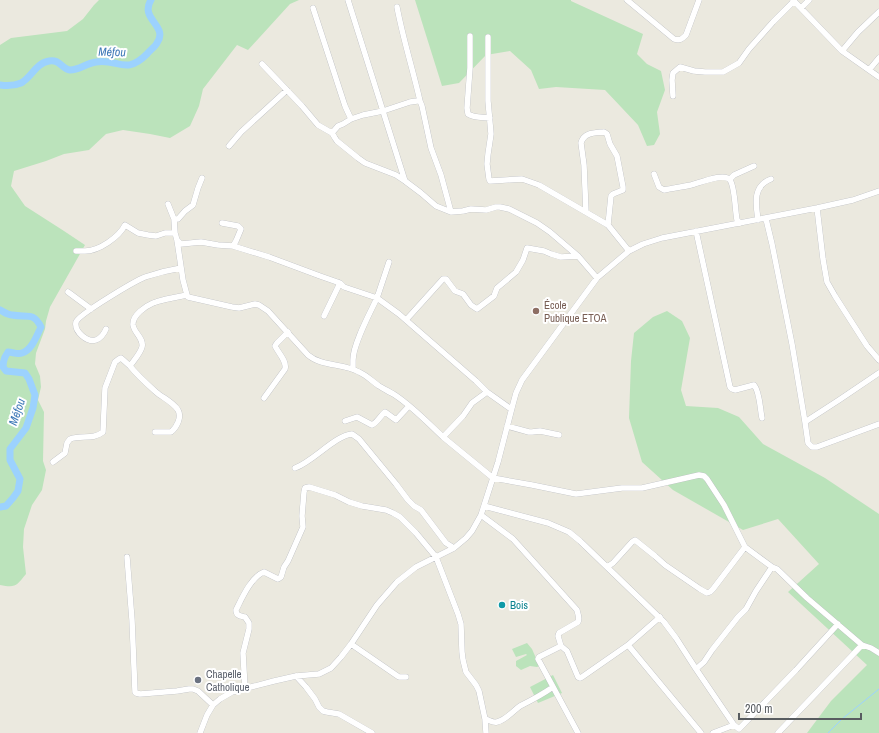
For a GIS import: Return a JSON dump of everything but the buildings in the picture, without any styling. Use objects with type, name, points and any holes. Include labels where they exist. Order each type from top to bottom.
[{"type":"street","points":[[348,0],[405,181]]},
{"type":"street","points":[[627,0],[674,39],[678,40],[682,39],[686,34],[699,0]]},
{"type":"street","points":[[801,8],[809,0]]},
{"type":"street","points":[[673,96],[673,73],[680,67],[694,71],[723,72],[739,63],[768,27],[794,1],[842,51],[879,77]]},
{"type":"street","points":[[397,7],[406,50],[416,80],[431,148],[441,175],[451,212]]},
{"type":"street","points":[[313,8],[345,106],[351,119]]},
{"type":"street","points":[[842,51],[858,32],[879,12]]},
{"type":"street","points":[[470,36],[468,114],[470,116],[490,118]]},
{"type":"street","points":[[488,37],[488,101],[491,134],[487,164],[490,181],[522,179],[539,185],[608,225],[629,251]]},
{"type":"street","points":[[869,70],[879,58]]},
{"type":"street","points":[[262,64],[318,125],[332,133],[337,141],[365,163],[396,175],[436,206],[451,212],[471,209],[486,210],[496,207],[509,209],[537,223],[550,232],[578,256],[597,278]]},
{"type":"street","points":[[229,146],[241,132],[287,90]]},
{"type":"street","points":[[332,133],[338,126],[351,119],[410,102],[420,102]]},
{"type":"street","points":[[586,212],[584,165],[580,143],[585,136],[604,132],[616,156],[623,187],[623,190],[611,196],[608,225]]},
{"type":"street","points":[[730,179],[734,175],[754,166]]},
{"type":"street","points":[[654,174],[660,187],[664,190],[692,185],[708,179],[727,177],[730,179]]},
{"type":"street","points":[[174,219],[178,219],[193,205],[202,178]]},
{"type":"street","points":[[730,179],[737,220],[740,223]]},
{"type":"street","points":[[758,220],[756,194],[766,181],[771,180]]},
{"type":"street","points":[[200,733],[207,715],[214,705],[220,699],[232,692],[296,676],[319,674],[327,671],[337,663],[373,610],[397,582],[416,567],[454,548],[466,538],[472,531],[484,506],[511,409],[522,380],[597,278],[629,251],[653,240],[817,208],[853,200],[879,191]]},
{"type":"street","points":[[168,204],[174,219],[175,233],[187,295]]},
{"type":"street","points":[[817,208],[822,253],[828,282],[835,296],[867,346],[879,360]]},
{"type":"street","points":[[766,219],[784,303],[808,443],[812,447],[816,447],[879,424]]},
{"type":"street","points":[[222,223],[238,226],[241,229],[233,246]]},
{"type":"street","points":[[76,251],[94,250],[105,244],[122,230],[125,225],[138,233],[148,235],[156,236],[165,233],[175,233]]},
{"type":"street","points":[[696,232],[730,387],[735,390],[754,385],[758,392],[762,418]]},
{"type":"street","points":[[177,240],[181,244],[201,242],[233,246],[269,257],[340,283],[344,287],[377,298],[406,320],[487,392],[511,409]]},
{"type":"street","points":[[406,320],[443,278],[446,279],[456,291],[463,294],[471,305],[478,309],[494,296],[497,288],[516,272],[523,260],[527,248],[544,251],[561,257],[578,256]]},
{"type":"street","points":[[353,369],[354,351],[377,298],[389,262]]},
{"type":"street","points":[[106,329],[102,336],[97,340],[92,341],[85,338],[79,332],[76,323],[78,319],[91,309],[140,279],[166,270],[181,268]]},
{"type":"street","points":[[324,316],[340,283]]},
{"type":"street","points":[[68,292],[91,309]]},
{"type":"street","points":[[130,366],[142,348],[140,337],[134,329],[134,319],[137,314],[153,303],[187,295],[239,308],[256,304],[268,311],[313,359],[319,362],[353,369],[362,373],[409,406],[443,437],[493,478],[576,494],[622,488],[642,488],[699,475],[704,476],[724,505],[745,547],[780,572],[807,598],[862,645],[879,653]]},
{"type":"street","points":[[264,398],[285,369],[285,362],[275,346],[288,332]]},
{"type":"street","points":[[53,462],[65,453],[67,443],[70,439],[76,437],[94,437],[103,432],[105,388],[115,362],[121,358],[178,410],[180,416],[171,432],[155,432]]},
{"type":"street","points":[[805,422],[879,373]]},
{"type":"street","points":[[443,437],[460,420],[472,403],[487,392]]},
{"type":"street","points":[[345,421],[357,417],[372,425],[380,419],[385,412],[396,420],[409,406]]},
{"type":"street","points":[[507,426],[529,432],[540,431],[559,435]]},
{"type":"street","points":[[295,468],[302,465],[347,434],[352,434],[359,439],[408,500],[421,510],[446,543],[454,548]]},
{"type":"street","points":[[245,688],[244,653],[249,623],[246,617],[238,615],[236,610],[243,595],[252,582],[261,573],[264,572],[278,579],[281,577],[284,567],[303,527],[303,500],[305,488],[309,487],[335,495],[349,502],[386,510],[393,513],[400,517],[416,533],[436,557],[462,624],[462,652],[466,672],[479,691],[485,719],[486,733]]},
{"type":"street","points":[[484,506],[543,521],[569,532],[580,541],[664,622],[734,725],[741,731],[838,624]]},
{"type":"street","points":[[480,516],[513,539],[577,610],[578,622],[558,634],[561,646],[566,651],[578,677],[582,678],[628,645],[660,618]]},
{"type":"street","points":[[607,567],[613,563],[635,540],[665,565],[700,589],[710,592],[745,547]]},
{"type":"street","points":[[127,557],[133,627],[135,692],[140,694],[194,689],[214,705]]},
{"type":"street","points":[[696,670],[746,609],[772,567]]},
{"type":"street","points":[[351,644],[399,677],[406,677]]},
{"type":"street","points":[[628,645],[701,733]]},
{"type":"street","points":[[778,733],[862,645]]},
{"type":"street","points":[[561,646],[539,657],[538,660],[578,733]]},
{"type":"street","points":[[296,676],[323,711],[339,714],[372,733]]},
{"type":"street","points":[[485,719],[495,722],[500,721],[519,707],[542,695],[553,687]]},
{"type":"street","points":[[713,733],[734,725]]},
{"type":"green space","points":[[99,0],[299,0],[290,4],[248,50],[237,45],[203,89],[199,106],[190,126],[170,138],[123,130],[106,134],[89,150],[64,154],[14,171],[11,186],[25,206],[85,245],[50,307],[45,329],[36,353],[35,364],[40,376],[41,387],[38,400],[44,412],[43,461],[46,470],[42,490],[32,505],[24,529],[23,547],[26,574],[15,585],[5,586],[0,585],[0,45],[11,38],[67,31],[83,19]]},
{"type":"green space","points":[[415,0],[571,0],[643,34],[637,54],[647,64],[661,71],[665,90],[657,112],[660,134],[654,145],[647,146],[638,125],[605,90],[556,87],[539,89],[531,70],[510,51],[486,55],[459,83],[442,86]]},
{"type":"green space","points":[[667,311],[682,321],[690,338],[681,390],[686,406],[718,408],[739,417],[763,444],[825,478],[879,514],[879,733],[807,733],[831,701],[867,665],[788,592],[819,564],[778,519],[743,530],[673,490],[642,462],[629,418],[631,361],[634,333],[653,317]]},
{"type":"green space","points":[[527,643],[532,649],[539,666],[530,666],[521,670],[516,666],[516,661],[527,655],[516,657],[512,649]]},
{"type":"green space","points":[[553,675],[562,693],[538,703],[530,687]]},
{"type":"waterway","name":"Méfou","points":[[0,85],[10,86],[21,83],[25,81],[44,62],[49,61],[56,61],[70,70],[104,61],[122,65],[133,64],[147,54],[155,46],[160,37],[157,27],[149,12],[148,7],[151,0]]},
{"type":"waterway","name":"Méfou","points":[[0,310],[10,315],[32,317],[41,327],[29,349],[20,354],[8,352],[4,361],[3,367],[6,371],[25,373],[35,395],[33,408],[26,428],[10,449],[10,460],[20,479],[18,491],[6,506],[0,507]]},
{"type":"waterway","points":[[828,733],[842,719],[879,689]]},
{"type":"place","name":"École Publique ETOA","points":[[536,311]]},
{"type":"place","name":"Bois","points":[[502,605]]},
{"type":"place","name":"Chapelle Catholique","points":[[198,680]]}]
